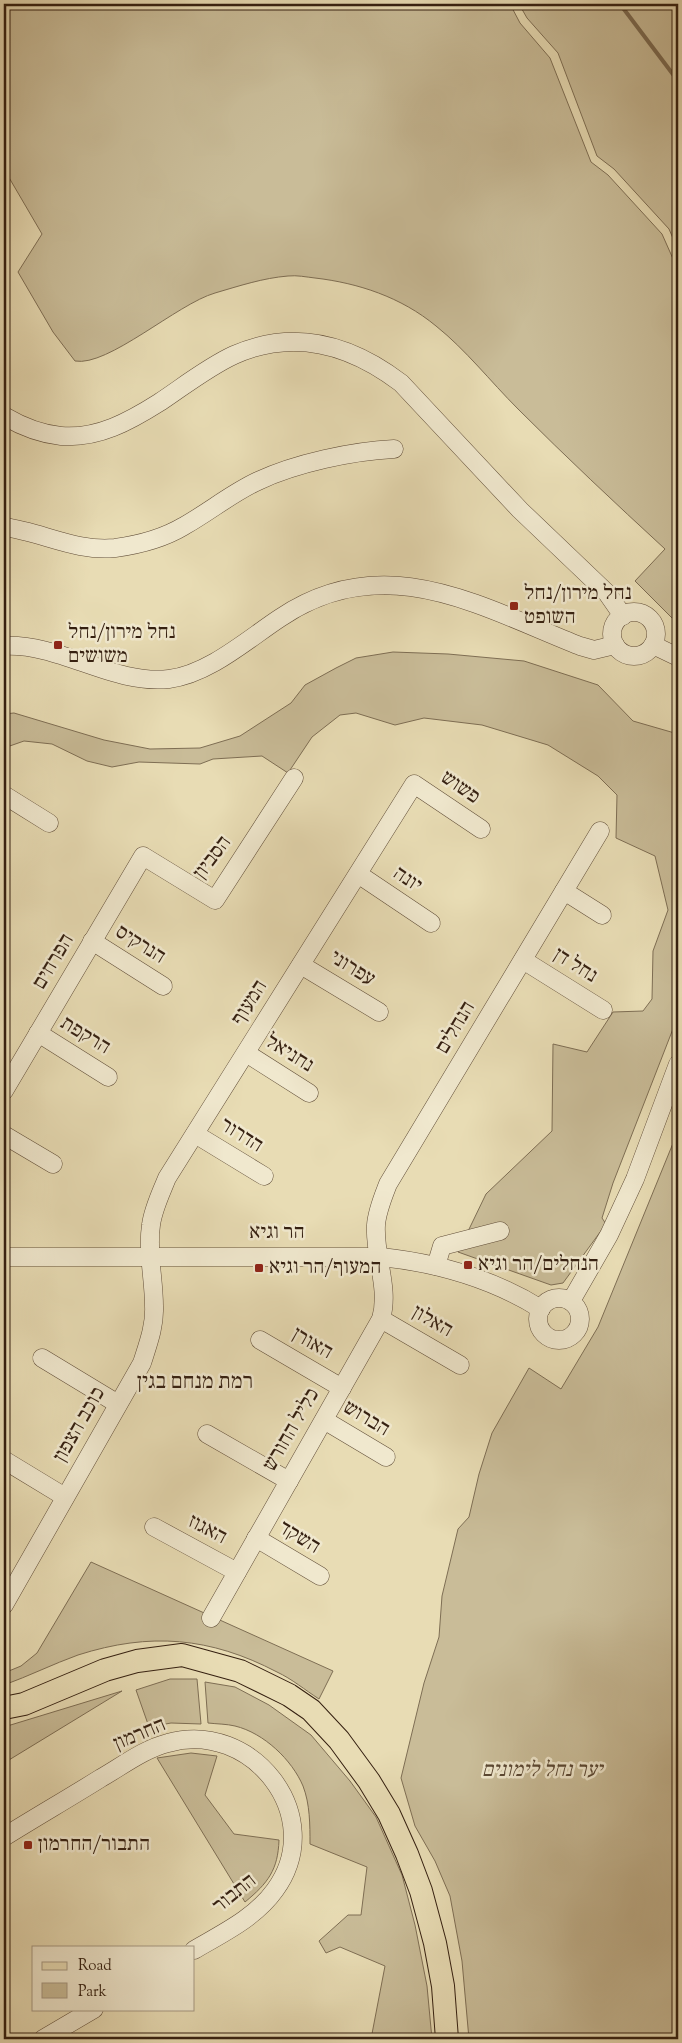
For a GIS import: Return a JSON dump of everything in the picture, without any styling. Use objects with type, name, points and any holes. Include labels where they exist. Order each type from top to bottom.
[{"type":"main road","points":[[10,1705],[105,1670],[137,1661],[182,1655],[240,1671],[289,1695],[312,1710],[339,1740],[369,1781],[390,1814],[407,1854],[421,1892],[434,1943],[443,1986],[447,2039]]},
{"type":"street","points":[[4,416],[20,425],[60,436],[90,434],[109,429],[132,419],[207,370],[234,355],[258,347],[282,343],[307,342],[333,346],[359,355],[381,367],[402,383],[520,510],[606,593],[623,616]]},
{"type":"street","points":[[4,528],[38,534],[84,547],[116,548],[162,536],[183,527],[235,493],[280,472],[349,453],[394,449]]},
{"type":"street","points":[[4,646],[30,647],[128,676],[151,680],[178,678],[211,664],[312,599],[334,592],[382,585],[408,585],[457,597],[594,650],[615,645]]},
{"type":"street","points":[[635,612],[649,617],[656,633],[653,645],[641,655],[633,656],[626,654],[615,645],[613,629],[616,622],[623,616],[635,612]]},
{"type":"street","points":[[653,645],[678,657]]},
{"type":"street","name":"הסביון","points":[[143,856],[216,900],[294,778]]},
{"type":"street","name":"פשוש","points":[[414,784],[481,829]]},
{"type":"street","name":"המעוף","points":[[149,1256],[150,1224],[157,1200],[168,1178],[414,784]]},
{"type":"street","points":[[4,795],[49,824]]},
{"type":"street","name":"הנחלים","points":[[378,1257],[376,1225],[380,1205],[388,1184],[600,830]]},
{"type":"street","name":"הפרחים","points":[[4,1091],[143,856]]},
{"type":"street","name":"יונה","points":[[358,874],[431,923]]},
{"type":"street","points":[[564,891],[602,915]]},
{"type":"street","name":"הנרקיס","points":[[92,942],[163,986]]},
{"type":"street","name":"נחל דן","points":[[523,960],[604,1010]]},
{"type":"street","name":"עפרוני","points":[[301,964],[379,1012]]},
{"type":"street","name":"הרקפת","points":[[38,1034],[108,1076]]},
{"type":"street","name":"נחניאל","points":[[246,1053],[309,1092]]},
{"type":"street","points":[[570,1301],[610,1235],[635,1179],[678,1064]]},
{"type":"street","name":"הדרור","points":[[195,1134],[264,1176]]},
{"type":"street","points":[[4,1135],[53,1164]]},
{"type":"street","points":[[436,1266],[442,1246],[500,1231]]},
{"type":"street","name":"כוכב הצפון","points":[[7,1593],[65,1498],[142,1363],[153,1324],[154,1307],[149,1256]]},
{"type":"street","name":"הר וגיא","points":[[4,1257],[378,1257],[436,1266],[501,1287],[541,1309]]},
{"type":"street","name":"כליל החורש","points":[[211,1618],[381,1318],[384,1307],[384,1292],[378,1257]]},
{"type":"street","points":[[557,1298],[570,1301],[578,1309],[580,1324],[575,1333],[567,1339],[556,1340],[544,1334],[538,1322],[541,1309],[551,1300],[557,1298]]},
{"type":"street","name":"האלון","points":[[381,1318],[460,1365]]},
{"type":"street","name":"האורן","points":[[260,1340],[342,1388]]},
{"type":"street","points":[[42,1358],[118,1404]]},
{"type":"street","name":"הברוש","points":[[324,1420],[386,1457]]},
{"type":"street","points":[[207,1434],[289,1480]]},
{"type":"street","points":[[4,1460],[65,1498]]},
{"type":"street","name":"האגוז","points":[[154,1527],[237,1572]]},
{"type":"street","name":"השקד","points":[[256,1538],[320,1576]]},
{"type":"street","name":"החרמון","points":[[4,1837],[136,1757],[168,1743],[206,1738],[223,1743],[247,1754],[265,1771],[287,1802]]},
{"type":"street","name":"התבור","points":[[195,1949],[244,1920],[264,1904],[276,1889],[287,1869],[292,1852],[293,1818],[287,1802]]},
{"type":"street","points":[[43,2039],[92,2010]]},
{"type":"green space","points":[[4,4],[510,4],[520,23],[550,58],[591,162],[608,175],[662,234],[678,270],[678,624],[635,581],[665,549],[536,427],[447,335],[423,316],[394,299],[363,288],[331,280],[295,276],[279,277],[251,283],[199,299],[124,345],[89,360],[75,361],[53,332],[18,272],[42,234],[4,169]]},
{"type":"green space","points":[[519,4],[678,4],[678,250],[669,229],[614,169],[597,156],[558,53],[527,18]]},
{"type":"green space","points":[[393,652],[448,654],[524,661],[598,685],[633,721],[678,734],[678,1016],[613,1183],[602,1218],[606,1224],[563,1283],[551,1285],[458,1252],[486,1194],[552,1131],[553,1044],[587,1052],[613,1012],[643,1011],[652,999],[653,951],[668,910],[655,856],[616,838],[617,795],[598,776],[548,745],[482,725],[424,718],[395,725],[356,713],[340,715],[312,737],[288,773],[262,756],[213,759],[200,764],[139,762],[112,767],[87,761],[52,744],[24,741],[4,748],[4,714],[14,713],[104,740],[150,749],[200,748],[240,736],[291,703],[305,685],[356,658]]},
{"type":"green space","name":"יער נחל לימונים","points":[[678,1131],[678,2039],[469,2039],[462,1961],[450,1896],[435,1861],[415,1826],[401,1778],[424,1683],[439,1637],[442,1596],[458,1529],[469,1517],[479,1474],[492,1433],[529,1368],[561,1389],[598,1327]]},
{"type":"green space","points":[[91,1562],[333,1671],[319,1699],[288,1678],[252,1660],[204,1645],[179,1642],[130,1643],[104,1648],[78,1655],[4,1685],[4,1673],[21,1666],[37,1653]]},
{"type":"green space","points":[[170,1679],[197,1679],[201,1724],[171,1723],[149,1727],[136,1690]]},
{"type":"green space","points":[[205,1682],[235,1687],[269,1705],[311,1735],[350,1781],[376,1817],[402,1875],[415,1925],[427,1986],[432,2039],[371,2039],[385,1966],[340,1947],[326,1953],[319,1941],[348,1915],[361,1915],[367,1867],[310,1844],[307,1800],[298,1776],[276,1749],[256,1735],[235,1726],[208,1723]]},
{"type":"green space","points":[[122,1691],[4,1763],[4,1727]]},
{"type":"green space","points":[[191,1753],[217,1756],[205,1795],[234,1834],[279,1840],[274,1868],[266,1882],[245,1902],[157,1758]]},
{"type":"waterway","points":[[620,4],[678,81]]},
{"type":"place","name":"נחל מירון/נחל השופט","points":[[514,606]]},
{"type":"place","name":"נחל מירון/נחל משושים","points":[[58,645]]},
{"type":"place","name":"הנחלים/הר וגיא","points":[[468,1265]]},
{"type":"place","name":"המעוף/הר וגיא","points":[[259,1268]]},
{"type":"place","name":"התבור/החרמון","points":[[28,1845]]},
{"type":"district","name":"רמת מנחם בגין","points":[[195,1383]]}]
